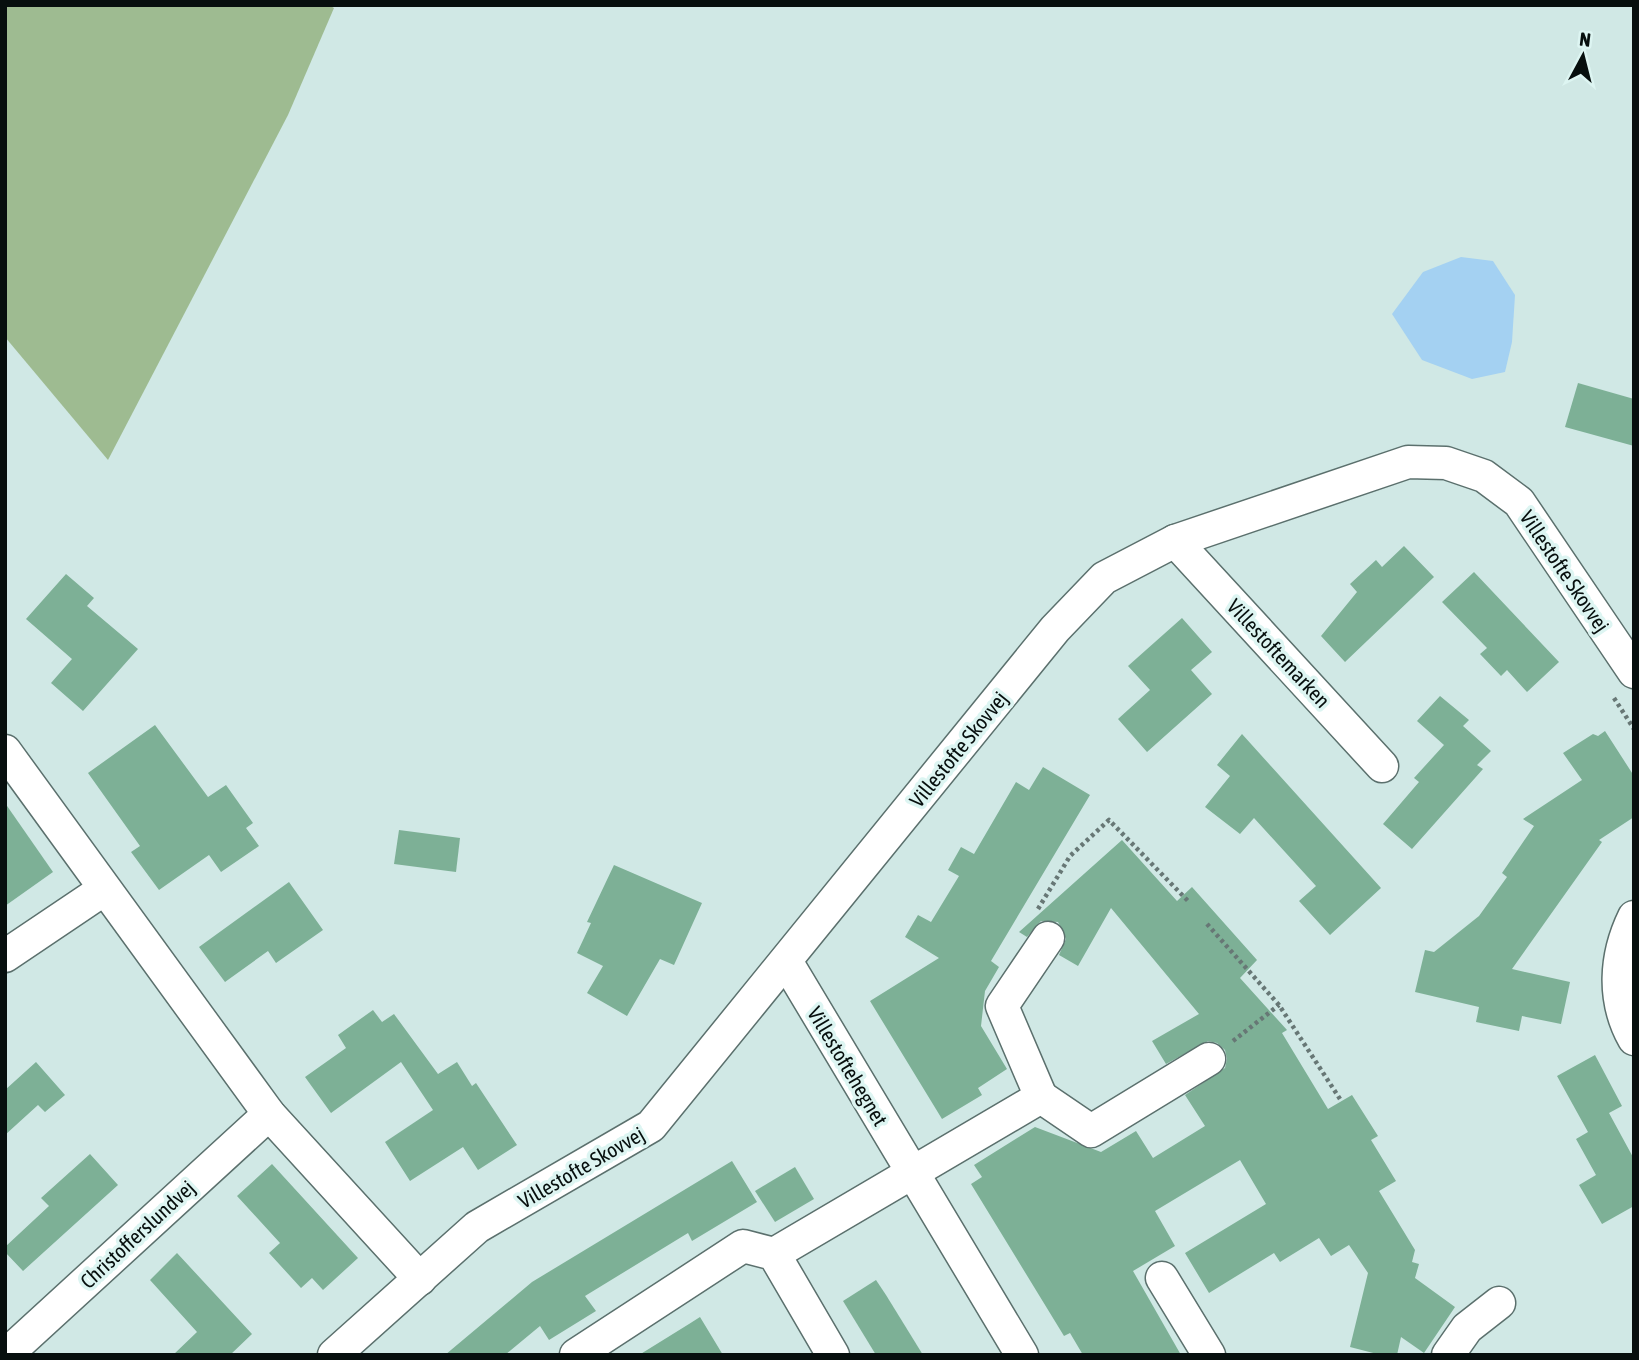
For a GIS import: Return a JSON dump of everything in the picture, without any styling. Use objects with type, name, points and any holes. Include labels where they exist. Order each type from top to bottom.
[{"type":"street","name":"Villestofte Skovvej","points":[[334,1355],[477,1227],[651,1126],[1055,629],[1104,578],[1175,541],[1408,463],[1446,463],[1484,476],[1519,502],[1634,672]]},
{"type":"street","name":"Villestoftemarken","points":[[1175,541],[1382,766]]},
{"type":"street","points":[[5,751],[103,890],[269,1114],[421,1279]]},
{"type":"street","points":[[5,956],[103,890]]},
{"type":"street","points":[[1634,917],[1621,944],[1618,984],[1626,1026],[1634,1039]]},
{"type":"street","points":[[1048,938],[1002,1006],[1041,1097],[1091,1131],[1209,1059]]},
{"type":"street","name":"Villestoftehegnet","points":[[786,961],[1022,1355]]},
{"type":"street","points":[[774,1254],[1041,1097]]},
{"type":"street","name":"Christofferslundvej","points":[[6,1355],[269,1114]]},
{"type":"street","points":[[576,1355],[743,1246],[774,1254],[833,1355]]},
{"type":"street","points":[[1162,1278],[1209,1355]]},
{"type":"street","points":[[1448,1355],[1467,1328],[1499,1303]]},
{"type":"path","points":[[1612,695],[1634,729]]},
{"type":"path","points":[[1048,938],[1035,914],[1070,856],[1109,820],[1189,902]]},
{"type":"path","points":[[1207,924],[1279,1005],[1340,1099]]},
{"type":"path","points":[[1209,1059],[1279,1005]]},
{"type":"green space","points":[[5,5],[329,5],[334,8],[288,115],[108,460],[5,337]]},
{"type":"water","points":[[1461,257],[1493,261],[1515,295],[1512,342],[1505,372],[1472,379],[1422,360],[1392,314],[1423,272]]},
{"type":"building","points":[[1578,383],[1634,399],[1634,446],[1565,427]]},
{"type":"building","points":[[1404,546],[1434,577],[1345,662],[1321,636],[1357,592],[1350,584],[1376,560],[1382,567]]},
{"type":"building","points":[[1474,572],[1559,662],[1527,692],[1507,670],[1501,676],[1480,654],[1487,648],[1442,602]]},
{"type":"building","points":[[66,574],[94,598],[87,606],[138,649],[83,711],[51,683],[72,659],[26,619]]},
{"type":"building","points":[[1182,618],[1212,652],[1191,670],[1212,694],[1147,752],[1118,719],[1150,690],[1128,666]]},
{"type":"building","points":[[1440,696],[1469,720],[1463,726],[1491,751],[1477,765],[1483,769],[1412,849],[1383,824],[1419,782],[1414,778],[1444,745],[1417,721]]},
{"type":"building","points":[[155,725],[208,797],[226,785],[253,823],[246,828],[259,846],[221,872],[209,855],[159,890],[131,852],[140,846],[88,773]]},
{"type":"building","points":[[1605,731],[1634,776],[1634,817],[1599,840],[1602,842],[1512,969],[1570,982],[1561,1024],[1522,1016],[1519,1031],[1476,1022],[1479,1007],[1415,992],[1425,950],[1434,952],[1479,916],[1507,877],[1502,873],[1534,826],[1523,819],[1582,780],[1563,753],[1593,734],[1598,736]]},
{"type":"building","points":[[1242,734],[1381,888],[1330,935],[1299,901],[1316,886],[1254,818],[1240,834],[1205,807],[1230,776],[1217,765]]},
{"type":"building","points":[[1043,767],[1090,795],[991,961],[999,967],[985,991],[981,1026],[1007,1069],[978,1088],[982,1095],[942,1119],[870,1001],[939,958],[905,937],[918,915],[931,922],[959,876],[948,870],[961,847],[974,854],[1016,782],[1029,790]]},
{"type":"building","points":[[5,803],[53,872],[5,906]]},
{"type":"building","points":[[399,830],[460,838],[456,872],[394,864]]},
{"type":"building","points":[[1122,840],[1177,901],[1192,887],[1257,960],[1240,978],[1287,1030],[1282,1033],[1328,1109],[1352,1095],[1378,1136],[1371,1140],[1396,1181],[1379,1191],[1415,1250],[1412,1262],[1419,1264],[1415,1278],[1455,1307],[1424,1353],[1401,1337],[1397,1355],[1381,1355],[1350,1347],[1368,1273],[1349,1245],[1331,1256],[1319,1238],[1280,1262],[1274,1253],[1209,1293],[1185,1253],[1266,1204],[1240,1160],[1155,1211],[1175,1246],[1133,1271],[1181,1355],[1083,1355],[1070,1333],[1064,1336],[971,1184],[982,1177],[974,1165],[1035,1127],[1101,1152],[1136,1131],[1153,1158],[1205,1126],[1185,1095],[1225,1068],[1225,1050],[1217,1043],[1208,1041],[1166,1064],[1152,1041],[1199,1014],[1111,908],[1078,966],[1059,955],[1066,939],[1058,922],[1041,921],[1027,937],[1019,932]]},
{"type":"building","points":[[614,865],[702,903],[674,965],[660,959],[627,1016],[587,993],[603,966],[577,953],[591,923],[587,922]]},
{"type":"building","points":[[289,882],[323,930],[276,963],[268,951],[225,982],[199,947]]},
{"type":"building","points":[[373,1010],[382,1022],[394,1014],[438,1074],[457,1062],[472,1086],[476,1083],[517,1145],[478,1170],[463,1147],[410,1181],[385,1142],[433,1110],[401,1062],[331,1113],[305,1077],[346,1048],[338,1035]]},
{"type":"building","points":[[1595,1055],[1622,1106],[1609,1113],[1634,1159],[1634,1206],[1602,1224],[1579,1185],[1596,1175],[1576,1139],[1588,1132],[1557,1076]]},
{"type":"building","points":[[36,1062],[65,1095],[45,1112],[38,1105],[5,1135],[5,1090]]},
{"type":"building","points":[[90,1154],[118,1185],[23,1271],[5,1252],[5,1247],[49,1206],[41,1198]]},
{"type":"building","points":[[732,1161],[757,1202],[692,1241],[688,1233],[585,1296],[596,1311],[549,1340],[540,1326],[505,1355],[445,1355],[532,1282]]},
{"type":"building","points":[[272,1164],[358,1258],[323,1290],[312,1278],[301,1288],[269,1253],[280,1243],[237,1196]]},
{"type":"building","points":[[795,1167],[814,1199],[775,1222],[755,1191]]},
{"type":"building","points":[[177,1253],[252,1334],[230,1355],[173,1355],[197,1332],[150,1280]]},
{"type":"building","points":[[876,1280],[923,1355],[876,1355],[843,1301]]},
{"type":"building","points":[[700,1317],[723,1355],[639,1355],[689,1324]]}]
